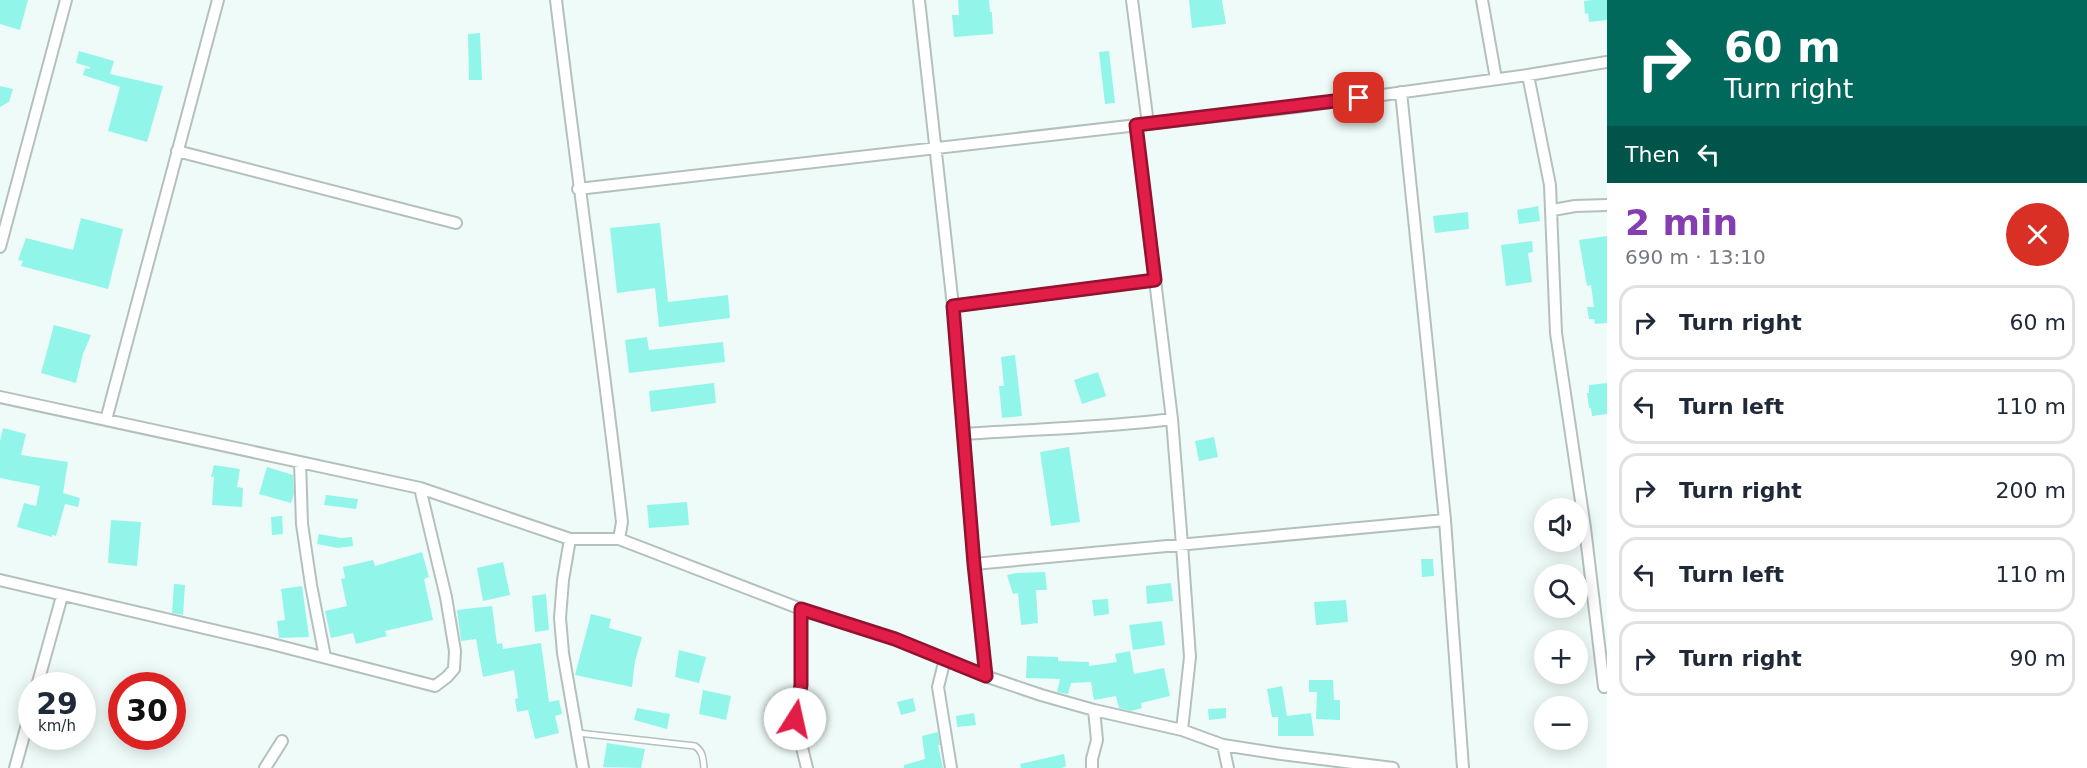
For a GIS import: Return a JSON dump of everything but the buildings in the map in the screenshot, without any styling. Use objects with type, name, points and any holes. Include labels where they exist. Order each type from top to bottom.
[{"type":"street","points":[[0,247],[66,0]]},
{"type":"street","points":[[106,420],[218,0]]},
{"type":"street","points":[[556,0],[578,189],[622,522],[619,539]]},
{"type":"street","points":[[919,0],[953,306],[974,564],[986,676]]},
{"type":"street","points":[[1132,0],[1155,280],[1172,419],[1190,657],[1182,730]]},
{"type":"street","points":[[1482,0],[1496,79]]},
{"type":"street","points":[[578,189],[1142,125],[1528,75],[1607,62]]},
{"type":"street","points":[[1528,75],[1550,185],[1556,333],[1585,528],[1604,687]]},
{"type":"street","points":[[1401,92],[1446,520],[1462,768]]},
{"type":"street","points":[[177,151],[456,223]]},
{"type":"street","points":[[1552,210],[1575,206],[1607,205]]},
{"type":"street","points":[[953,306],[1155,280]]},
{"type":"street","points":[[0,397],[420,488],[570,539],[619,539],[801,609],[895,639],[986,676],[1041,695],[1182,730],[1223,745],[1393,768]]},
{"type":"street","points":[[963,434],[1126,425],[1172,419]]},
{"type":"street","points":[[300,462],[302,524],[325,657]]},
{"type":"street","points":[[0,580],[325,657],[435,686],[454,669],[455,651],[446,597],[420,488]]},
{"type":"street","points":[[974,564],[1446,520]]},
{"type":"street","points":[[570,539],[562,587],[560,618],[563,653],[583,768]]},
{"type":"street","points":[[41,672],[62,596]]},
{"type":"street","points":[[801,609],[801,685],[795,719],[807,768]]},
{"type":"street","points":[[945,659],[938,687],[951,768]]},
{"type":"street","points":[[1092,768],[1097,740],[1094,710]]},
{"type":"street","points":[[265,768],[282,741]]},
{"type":"street","points":[[1223,745],[1228,768]]},
{"type":"street","points":[[15,768],[20,750]]},
{"type":"lane","points":[[578,733],[695,746],[700,749],[703,756],[704,768]]},
{"type":"route","points":[[795,719],[801,685],[801,609],[895,639],[986,676],[974,564],[953,306],[1155,280],[1136,125],[1359,98]]}]
